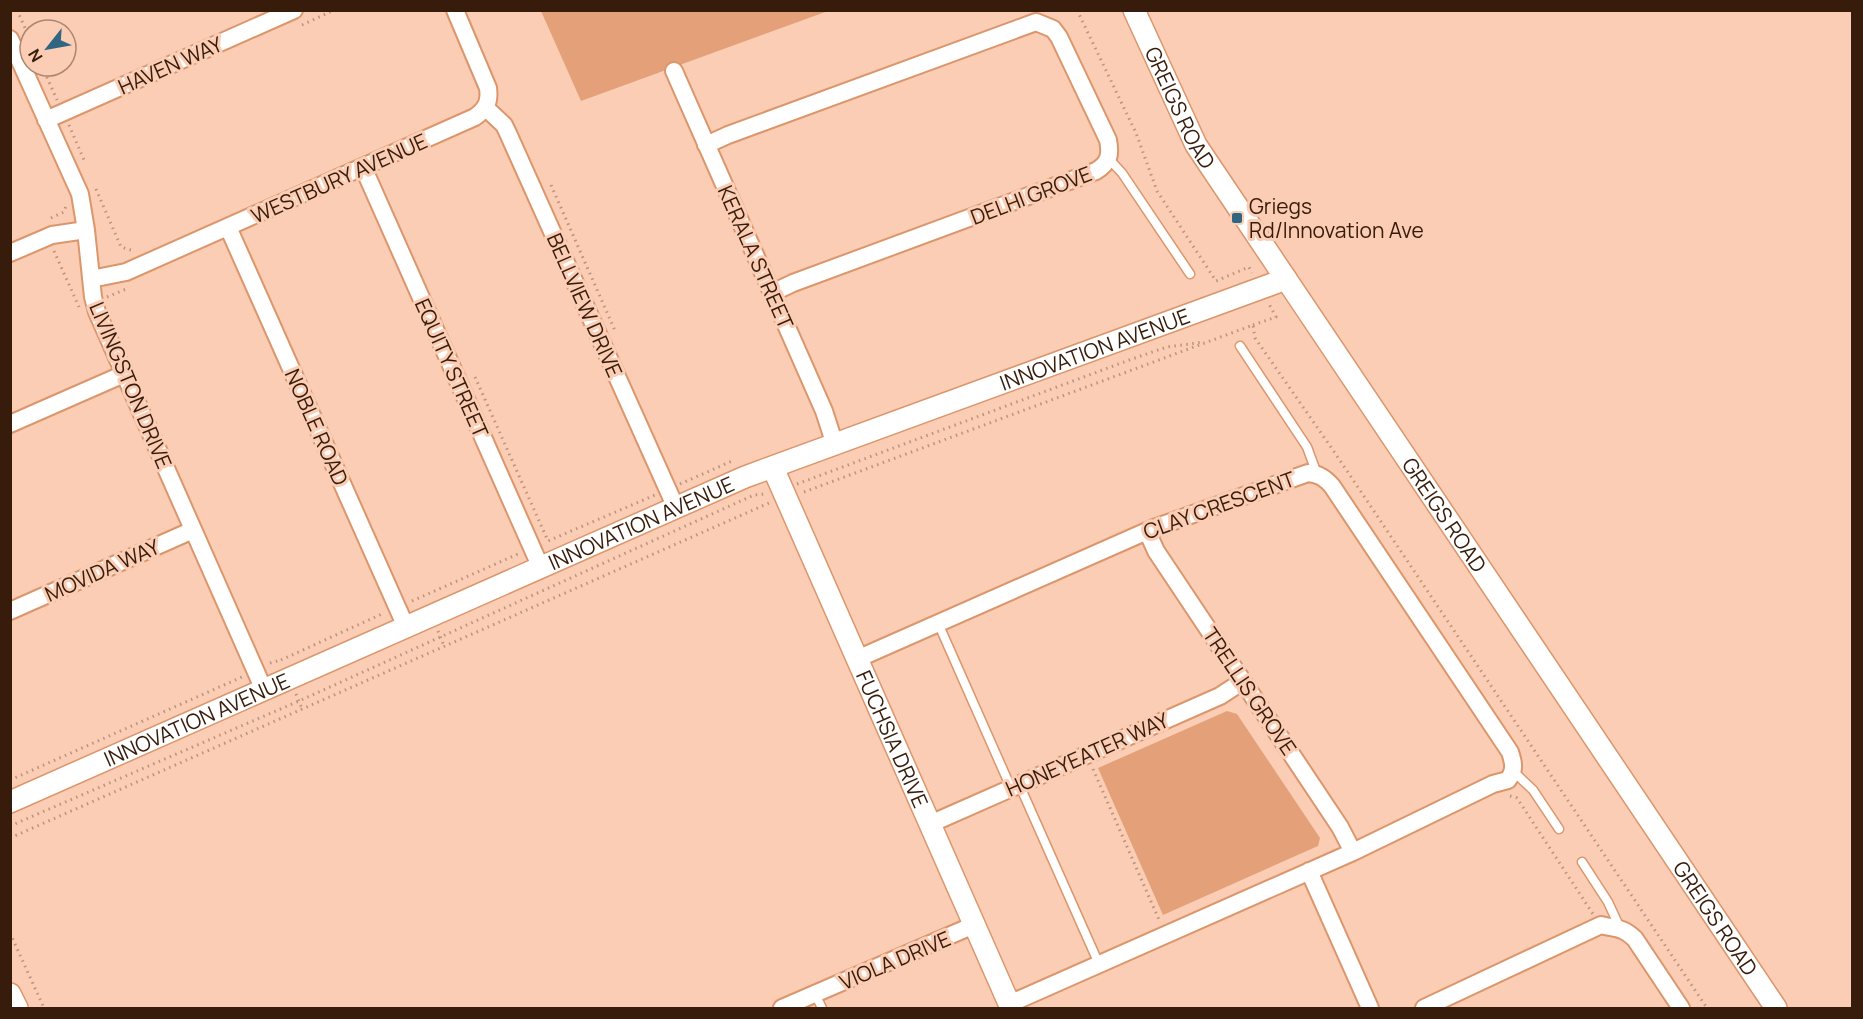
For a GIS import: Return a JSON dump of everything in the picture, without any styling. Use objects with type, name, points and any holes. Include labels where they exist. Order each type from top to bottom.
[{"type":"street","name":"HAVEN WAY","points":[[46,120],[294,10]]},
{"type":"street","points":[[454,10],[488,88],[486,108]]},
{"type":"street","name":"GREIGS ROAD","points":[[1134,10],[1196,145],[1776,1008]]},
{"type":"street","name":"DELHI GROVE","points":[[706,145],[1036,22],[1043,17],[1059,37],[1103,130],[1110,149],[1109,159],[1105,166],[1096,171],[772,293]]},
{"type":"street","name":"LIVINGSTON DRIVE","points":[[10,39],[80,194],[97,312],[264,690]]},
{"type":"street","name":"KERALA STREET","points":[[674,71],[824,411],[836,445]]},
{"type":"street","name":"WESTBURY AVENUE","points":[[91,279],[126,272],[467,121],[486,108]]},
{"type":"street","name":"BELLVIEW DRIVE","points":[[486,108],[507,131],[672,499]]},
{"type":"street","name":"EQUITY STREET","points":[[363,167],[541,568]]},
{"type":"street","name":"NOBLE ROAD","points":[[228,226],[406,627]]},
{"type":"street","points":[[10,253],[52,235],[86,230]]},
{"type":"street","name":"INNOVATION AVENUE","points":[[10,802],[541,568],[672,499],[773,468],[1286,279]]},
{"type":"street","points":[[10,423],[124,374]]},
{"type":"street","name":"FUCHSIA DRIVE","points":[[773,468],[1010,1006]]},
{"type":"street","name":"CLAY CRESCENT","points":[[857,659],[1147,531],[1308,472],[1326,479],[1332,486],[1510,752],[1514,772]]},
{"type":"street","name":"MOVIDA WAY","points":[[10,611],[193,530]]},
{"type":"street","name":"TRELLIS GROVE","points":[[1147,531],[1156,551],[1340,827],[1353,852]]},
{"type":"street","name":"HONEYEATER WAY","points":[[930,824],[1220,696],[1243,681]]},
{"type":"street","points":[[1010,1006],[1099,964],[1353,852],[1493,784],[1508,780],[1514,772]]},
{"type":"street","points":[[1309,871],[1370,1008]]},
{"type":"street","name":"VIOLA DRIVE","points":[[782,1008],[819,1001],[974,925]]},
{"type":"street","points":[[1424,1008],[1601,926],[1620,928],[1635,939],[1682,1008]]},
{"type":"street","points":[[10,994],[17,1008]]},
{"type":"lane","points":[[1109,159],[1122,173],[1190,274]]},
{"type":"lane","points":[[1240,346],[1306,447],[1317,474]]},
{"type":"lane","points":[[938,623],[1099,964]]},
{"type":"lane","name":"CLAY CRESCENT","points":[[1514,772],[1533,790],[1559,829]]},
{"type":"lane","points":[[1582,861],[1608,902],[1620,928]]},
{"type":"path","points":[[10,826],[299,701],[754,495],[809,491],[1276,317],[1249,267],[1216,281],[1157,191],[1136,133],[1077,10]]},
{"type":"path","points":[[47,78],[83,160]]},
{"type":"path","points":[[93,182],[121,247],[133,252],[140,249]]},
{"type":"path","points":[[49,219],[64,212],[67,202]]},
{"type":"path","points":[[1253,325],[1255,339],[1335,453],[1707,1008]]},
{"type":"path","points":[[10,838],[784,494],[805,479],[1167,347],[1215,340]]},
{"type":"path","points":[[471,369],[549,541],[672,499],[732,461]]},
{"type":"path","points":[[10,780],[271,664]]},
{"type":"path","points":[[1086,755],[1166,935]]},
{"type":"path","points":[[1493,784],[1500,798],[1506,795],[1517,798],[1601,926]]},
{"type":"path","points":[[10,933],[44,1008]]},
{"type":"shaded area","points":[[541,11],[828,11],[581,101]]},
{"type":"shaded area","points":[[1227,711],[1237,714],[1320,838],[1318,846],[1163,915],[1098,768]]},
{"type":"place","name":"Griegs Rd/Innovation Ave","points":[[1237,218]]}]
